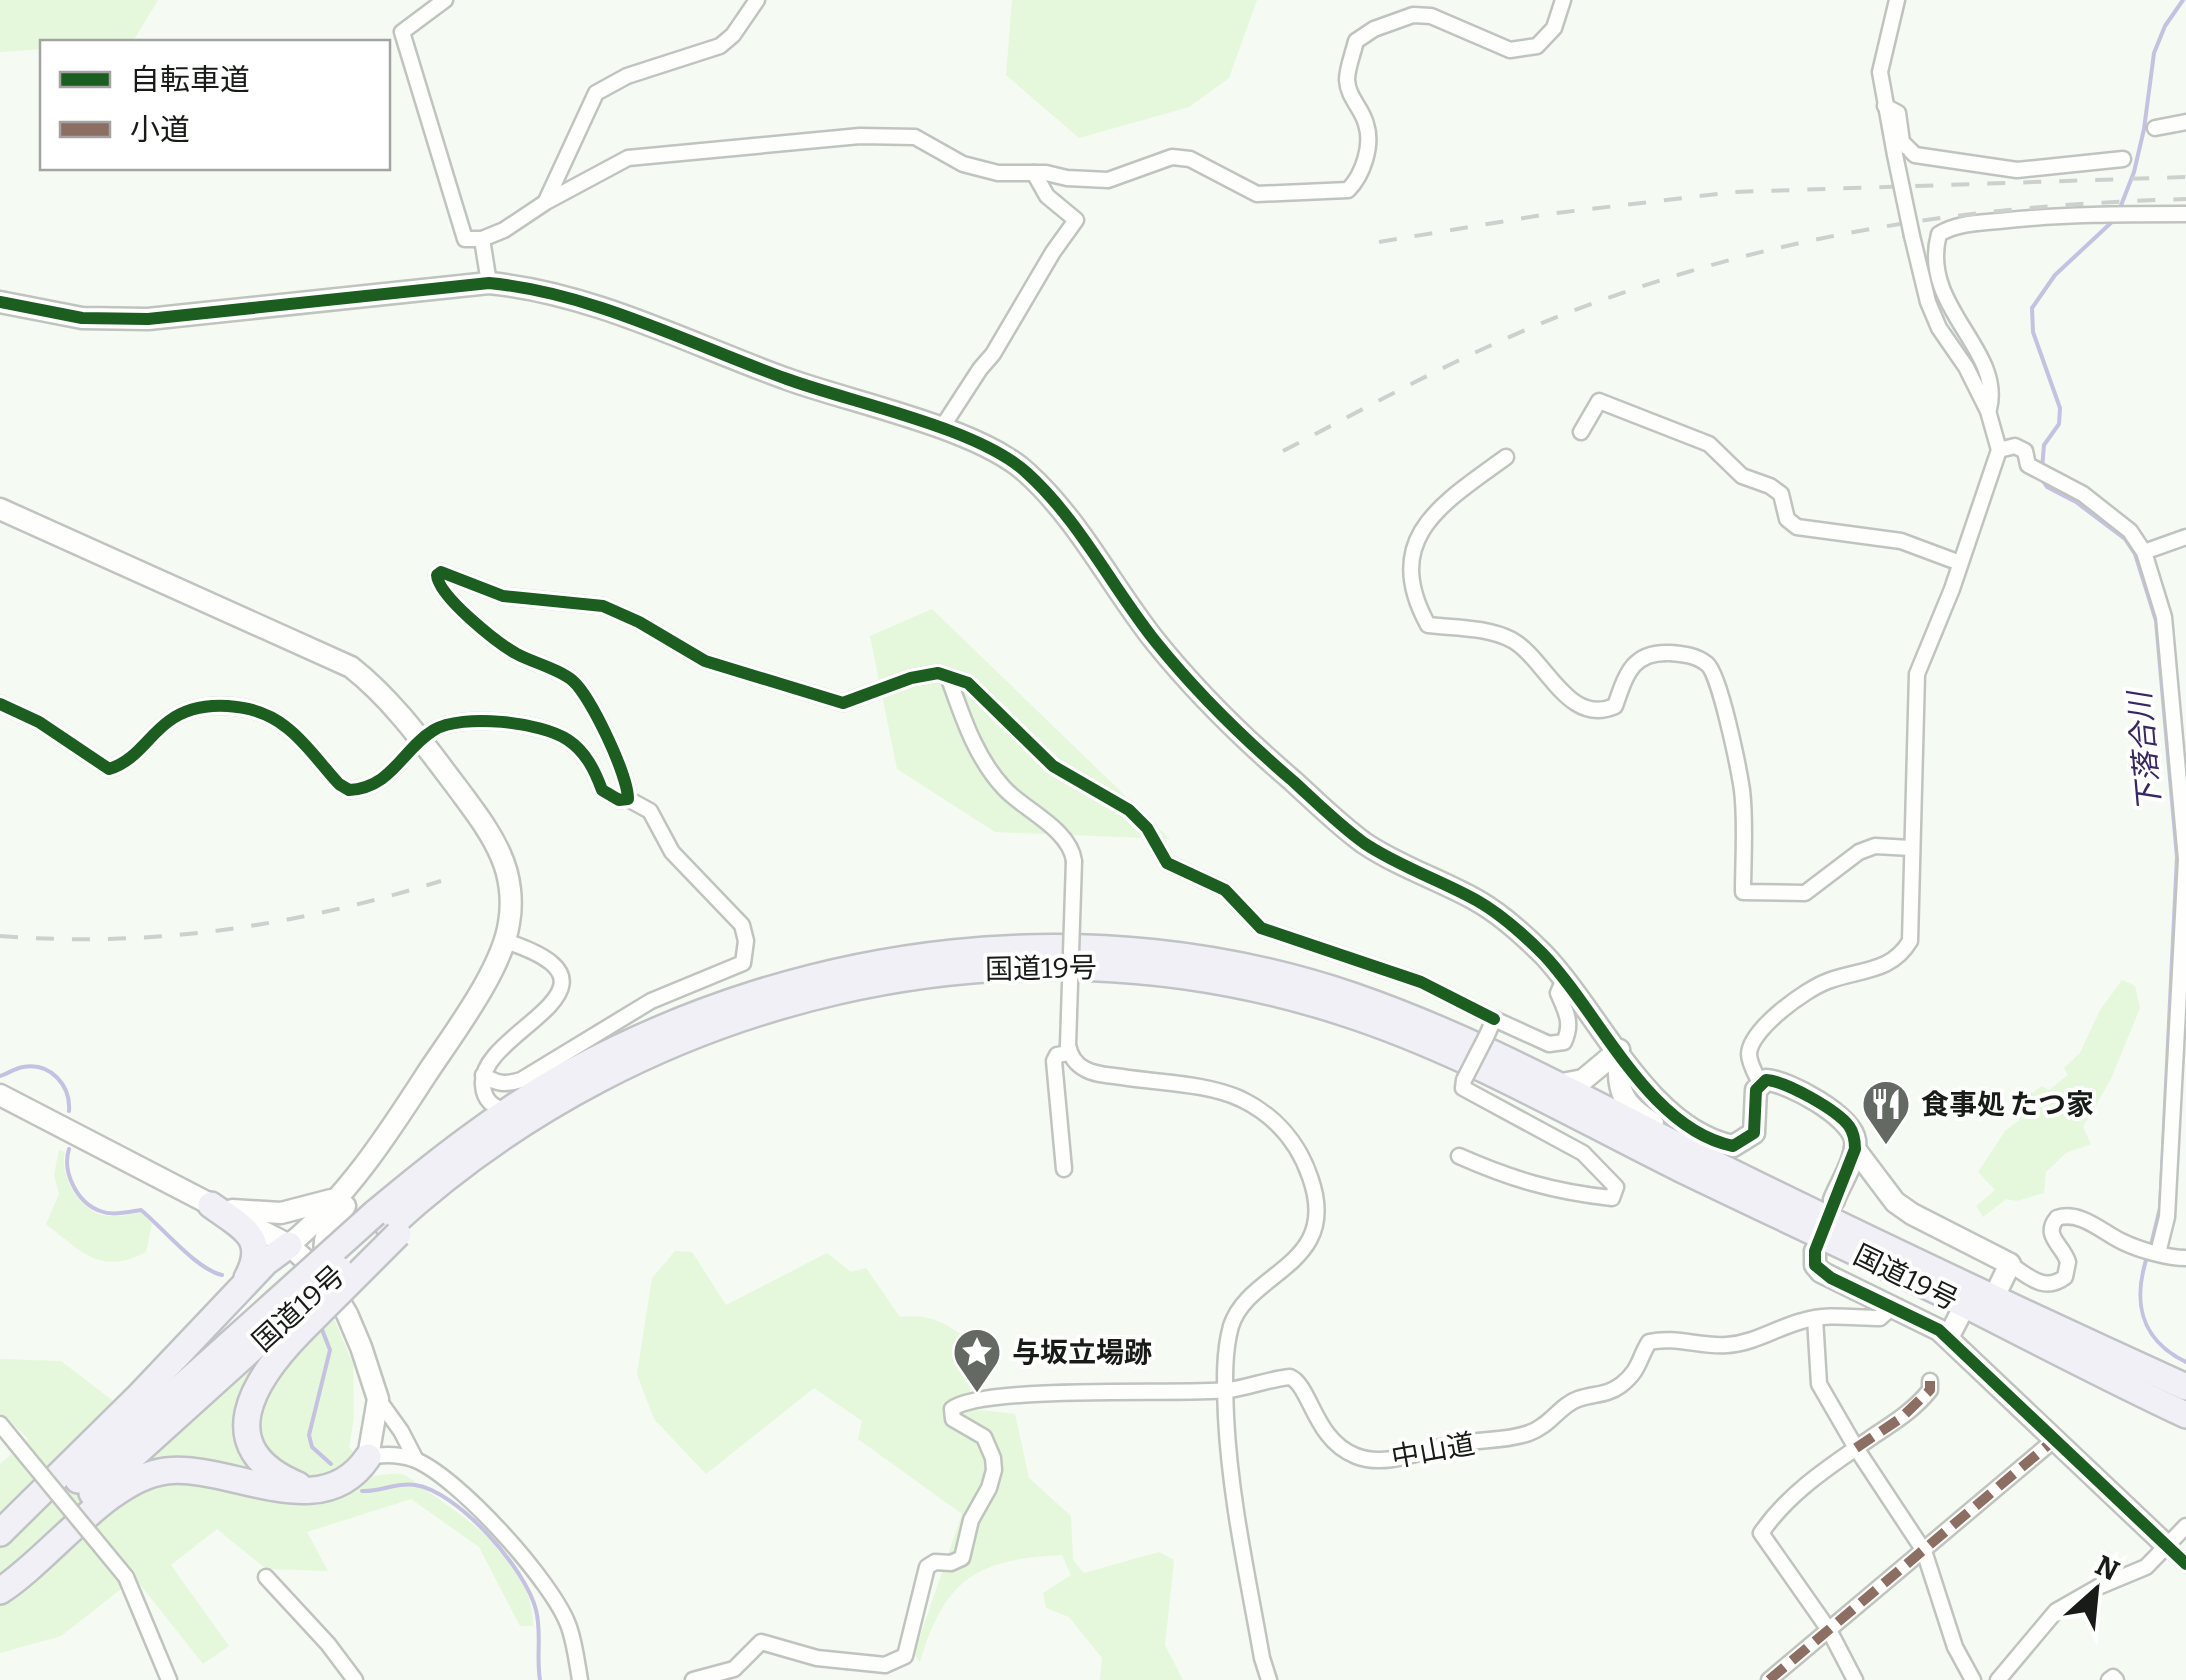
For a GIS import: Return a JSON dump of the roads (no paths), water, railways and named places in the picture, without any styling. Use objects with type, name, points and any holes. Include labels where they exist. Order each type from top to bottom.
[{"type":"highway","name":"国道19号","points":[[0,1578],[508,1112],[612,1051],[732,1000],[886,961],[966,950],[1087,948],[1160,953],[1269,973],[1390,1010],[1557,1084],[1993,1299],[2186,1387]]},
{"type":"highway","name":"国道19号","points":[[387,1224],[488,1146],[622,1068],[682,1040],[792,1002],[876,982],[963,969],[1028,965],[1117,967],[1230,982],[1382,1026],[1544,1098],[2186,1415]]},
{"type":"highway","points":[[211,1204],[246,1231],[256,1247],[254,1262],[242,1287]]},
{"type":"highway","points":[[307,1489],[283,1479],[259,1461],[245,1422],[288,1316],[387,1224]]},
{"type":"highway","points":[[0,1532],[288,1245]]},
{"type":"highway","name":"国道19号","points":[[0,1550],[288,1316]]},
{"type":"highway","points":[[0,1591],[22,1577],[118,1490],[142,1477],[180,1470],[262,1486],[307,1489],[333,1486],[352,1475],[368,1456]]},
{"type":"street","points":[[445,0],[402,32],[465,239],[482,239],[504,230],[546,202],[628,158],[860,136],[915,137],[963,164],[998,173],[1108,180],[1172,157],[1190,159],[1258,194],[1348,190],[1357,181],[1368,149],[1366,124],[1351,97],[1347,79],[1356,42],[1374,29],[1413,15],[1431,16],[1510,50],[1537,46],[1554,28],[1564,0]]},
{"type":"street","points":[[546,202],[596,93],[627,76],[720,46],[756,0]]},
{"type":"street","points":[[0,302],[82,318],[148,319],[489,283],[546,292],[598,307],[790,380],[1000,452],[1048,493],[1155,640],[1189,680],[1310,797],[1365,844],[1493,911],[1546,956],[1666,1108],[1692,1128],[1726,1145],[1740,1144],[1754,1133],[1757,1116],[1754,1099],[1760,1083],[1748,1057],[1752,1042],[1804,992],[1830,980],[1874,970],[1901,956],[1910,941],[1916,674],[1999,450],[1988,410],[1966,367],[1939,328],[1928,302],[1912,236],[1885,106],[1882,58],[1897,0]]},
{"type":"street","points":[[1885,106],[1898,113],[1902,142],[1915,155],[2017,170],[2123,159]]},
{"type":"street","points":[[2156,128],[2186,122]]},
{"type":"street","points":[[941,429],[994,354],[1076,220],[1047,196],[1034,173]]},
{"type":"street","points":[[1988,410],[1991,388],[1984,364],[1956,318],[1936,274],[1934,254],[1939,234],[1953,226],[2108,213],[2186,214]]},
{"type":"street","points":[[482,239],[489,283]]},
{"type":"street","points":[[1581,432],[1599,401],[1709,444],[1742,476],[1781,494],[1786,519],[1797,527],[1901,541],[1960,563]]},
{"type":"street","points":[[1999,450],[2015,446],[2025,450],[2028,466],[2083,494],[2130,532],[2144,552],[2164,617],[2186,859],[2167,1217],[2158,1252]]},
{"type":"street","points":[[1506,457],[1430,516],[1416,537],[1411,581],[1416,604],[1428,624],[1511,639],[1533,656],[1562,692],[1584,708],[1605,710],[1615,706],[1638,659],[1654,652],[1686,654],[1709,665],[1718,681],[1742,791],[1743,892],[1805,893],[1859,852],[1875,846],[1911,848]]},
{"type":"street","points":[[0,509],[351,667],[376,687],[421,740],[485,825],[502,856],[510,898],[505,942],[477,998],[347,1189],[288,1245]]},
{"type":"street","points":[[2144,552],[2186,536]]},
{"type":"street","points":[[628,799],[612,745],[574,682],[505,647],[446,595],[436,581],[438,573],[448,573],[503,596],[603,606],[639,622],[705,661],[843,703],[910,678],[938,673],[968,683],[1052,766],[1129,810],[1147,828],[1167,863],[1206,878],[1224,890],[1260,928],[1421,982],[1558,1046],[1570,1027],[1558,993],[1564,979]]},
{"type":"street","points":[[948,676],[969,735],[1003,788],[1066,841],[1074,861],[1069,1049],[1078,1064],[1097,1074],[1218,1091],[1240,1099],[1279,1124],[1297,1148],[1311,1178],[1317,1209],[1310,1237],[1294,1262],[1238,1307],[1226,1351],[1229,1474],[1262,1658],[1270,1680]]},
{"type":"street","points":[[0,704],[29,716],[109,769],[126,764],[182,712],[201,706],[250,711],[289,728],[339,784],[349,790],[378,783],[421,740],[437,728],[456,722],[484,721],[555,732],[583,754],[595,770],[602,790],[650,811],[672,852],[742,925],[746,940],[742,963],[651,1002],[521,1080],[507,1084],[483,1075]]},
{"type":"street","points":[[505,942],[537,952],[551,962],[559,976],[560,990],[550,1009],[489,1059],[483,1075],[486,1098],[492,1106],[508,1112]]},
{"type":"street","points":[[1459,1156],[1510,1178],[1566,1193],[1612,1198],[1616,1187],[1583,1153],[1463,1088],[1494,1019]]},
{"type":"street","points":[[1064,1169],[1054,1060],[1069,1049]]},
{"type":"street","points":[[1557,1084],[1582,1080],[1618,1050]]},
{"type":"street","points":[[1618,1050],[1624,1102],[1661,1127],[1667,1141]]},
{"type":"street","points":[[1760,1083],[1782,1083],[1830,1110],[1848,1126],[1855,1149],[1834,1200]]},
{"type":"street","points":[[0,1095],[288,1245],[327,1280],[351,1323],[378,1399],[416,1460],[491,1519],[554,1599],[569,1626],[580,1680]]},
{"type":"street","points":[[1855,1149],[1895,1202],[2043,1284],[2051,1285],[2064,1277],[2068,1262],[2051,1230],[2057,1218],[2064,1215],[2085,1221],[2126,1244],[2186,1258]]},
{"type":"street","points":[[211,1204],[243,1213],[281,1213],[321,1204],[347,1189]]},
{"type":"street","points":[[347,1189],[353,1196],[330,1226],[322,1250],[348,1300],[351,1323]]},
{"type":"street","points":[[1816,1251],[1815,1266],[1822,1272],[1940,1330],[2186,1564]]},
{"type":"street","points":[[1993,1299],[2010,1264]]},
{"type":"street","points":[[1948,1338],[1965,1305]]},
{"type":"street","name":"中山道","points":[[701,1679],[738,1666],[761,1642],[817,1658],[885,1664],[905,1656],[928,1567],[934,1562],[951,1563],[962,1558],[971,1520],[993,1480],[993,1458],[984,1438],[951,1414],[956,1405],[966,1401],[1030,1394],[1225,1390],[1295,1379],[1331,1439],[1358,1457],[1384,1460],[1456,1443],[1528,1434],[1550,1423],[1578,1399],[1598,1397],[1623,1383],[1641,1364],[1649,1342],[1668,1338],[1742,1344],[1816,1318],[1880,1318],[1892,1307]]},
{"type":"street","points":[[1816,1318],[1819,1384],[1924,1551],[1955,1647],[1973,1680]]},
{"type":"street","points":[[1855,1680],[1828,1630],[1761,1533],[1780,1505],[1914,1406],[1930,1390],[1930,1382]]},
{"type":"street","points":[[378,1399],[368,1456],[395,1455],[416,1460]]},
{"type":"street","points":[[0,1424],[126,1577],[170,1680]]},
{"type":"street","points":[[1770,1680],[2054,1440]]},
{"type":"street","points":[[1998,1680],[2056,1611],[2098,1587],[2134,1574],[2186,1526]]},
{"type":"street","points":[[266,1577],[328,1644],[355,1680]]},
{"type":"waterway","points":[[2120,208],[2144,129],[2154,53],[2165,26],[2183,0]]},
{"type":"waterway","name":"下落合川","points":[[2042,469],[2044,445],[2059,424],[2060,408],[2033,332],[2032,308],[2055,275],[2113,221]]},
{"type":"waterway","name":"下落合川","points":[[2041,478],[2047,487],[2076,502],[2125,539],[2135,554],[2156,621],[2177,857],[2160,1208],[2151,1245]]},
{"type":"waterway","points":[[0,1076],[33,1066],[50,1072],[67,1093],[69,1111]]},
{"type":"waterway","points":[[69,1149],[69,1176],[91,1207],[120,1213],[141,1210],[191,1257],[222,1275]]},
{"type":"waterway","name":"下落合川","points":[[2148,1254],[2141,1287],[2143,1317],[2158,1342],[2186,1362]]},
{"type":"waterway","points":[[321,1327],[330,1350],[309,1435],[312,1447],[331,1464]]},
{"type":"waterway","points":[[362,1491],[408,1484],[432,1490],[451,1501],[488,1534],[530,1593],[539,1627],[540,1680]]},
{"type":"railway","points":[[1379,242],[1548,214],[1734,192],[2186,177]]},
{"type":"railway","points":[[1283,451],[1424,377],[1533,327],[1722,262],[1873,228],[1950,217],[2027,208],[2186,199]]},
{"type":"railway","points":[[0,936],[113,939],[223,930],[332,910],[441,881]]},
{"type":"place","name":"食事処 たつ家","points":[[1886,1146]]},
{"type":"place","name":"与坂立場跡","points":[[977,1394]]}]
